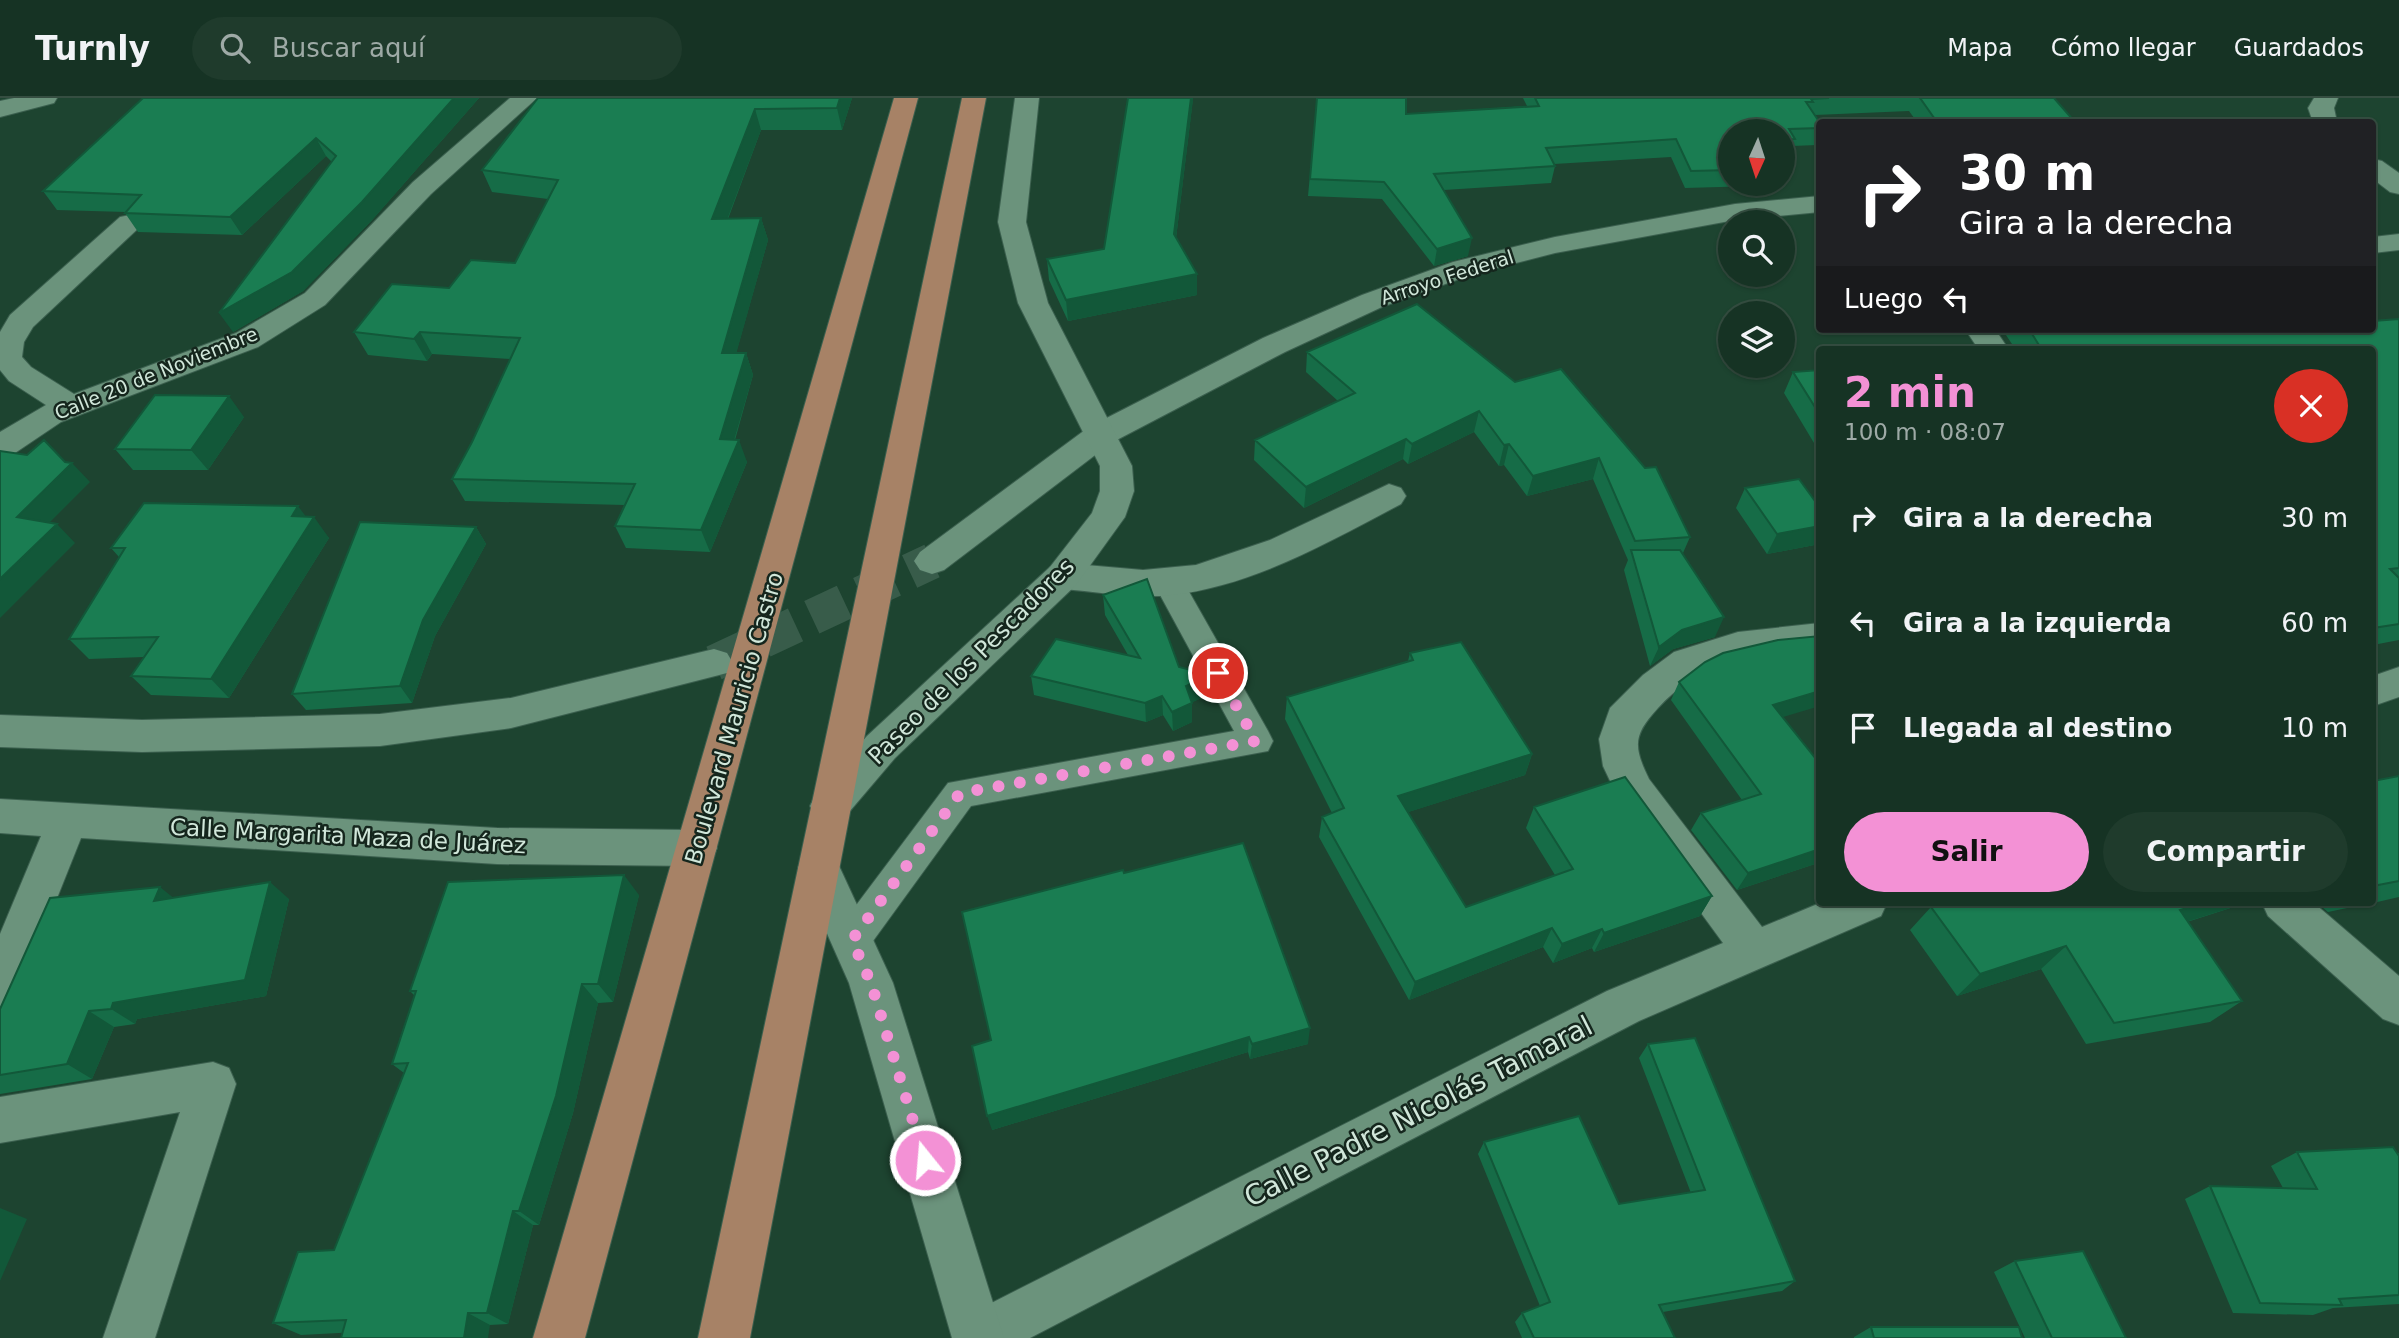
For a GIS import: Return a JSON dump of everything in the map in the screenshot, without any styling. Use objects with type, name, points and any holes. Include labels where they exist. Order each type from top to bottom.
[{"type":"main road","name":"Boulevard Mauricio Castro","points":[[559,1338],[906,98]]},
{"type":"main road","points":[[724,1338],[976,101]]},
{"type":"street","points":[[0,109],[45,98]]},
{"type":"street","name":"Calle 20 de Noviembre","points":[[0,447],[50,415],[247,340],[315,299],[422,188],[525,98]]},
{"type":"street","points":[[1027,98],[1012,222],[1033,303],[1100,435]]},
{"type":"street","points":[[2324,119],[2321,108],[2326,98]]},
{"type":"street","points":[[2376,169],[2399,186]]},
{"type":"street","name":"Arroyo Federal","points":[[932,561],[1100,435],[1274,345],[1372,301],[1463,268],[1555,245],[1735,212],[1816,204]]},
{"type":"street","points":[[72,407],[20,374],[7,359],[9,342],[21,322],[130,223]]},
{"type":"street","points":[[2376,245],[2399,242]]},
{"type":"street","name":"Paseo de los Pescadores","points":[[831,806],[881,747],[1062,576],[1108,517],[1118,491],[1116,466],[1100,435]]},
{"type":"street","points":[[1062,576],[1168,582],[1194,579],[1298,541],[1389,496]]},
{"type":"street","points":[[1754,951],[1634,789],[1623,766],[1618,739],[1624,719],[1656,685],[1687,662],[1738,646],[1816,637]]},
{"type":"street","points":[[0,731],[142,736],[380,730],[511,713],[715,663]]},
{"type":"street","points":[[2376,690],[2399,682]]},
{"type":"street","name":"Calle Margarita Maza de Juárez","points":[[0,816],[497,846],[696,848]]},
{"type":"street","points":[[0,987],[68,819]]},
{"type":"street","points":[[819,867],[871,983],[978,1337]]},
{"type":"street","name":"Calle Padre Nicolás Tamaral","points":[[978,1337],[1623,1006],[1859,906]]},
{"type":"street","points":[[2286,906],[2399,1003]]},
{"type":"street","points":[[0,1120],[213,1084],[129,1338]]},
{"type":"lane","points":[[852,940],[960,793],[1256,741],[1168,582]]},
{"type":"building","points":[[143,98],[454,98],[362,202],[292,272],[219,313],[336,156],[316,138],[230,217],[125,213],[141,195],[43,191]]},
{"type":"building","points":[[538,98],[840,98],[837,108],[755,109],[712,219],[761,218],[722,353],[746,353],[720,439],[739,440],[701,530],[615,526],[635,484],[452,479],[520,338],[420,332],[414,339],[354,332],[392,284],[449,288],[471,260],[515,263],[558,180],[482,170]]},
{"type":"building","points":[[1128,98],[1191,98],[1174,234],[1197,274],[1066,300],[1047,259],[1104,249]]},
{"type":"building","points":[[1317,98],[1406,98],[1406,114],[1539,106],[1535,98],[1829,98],[1806,102],[1817,119],[1816,128],[1796,129],[1796,119],[1718,119],[1718,170],[1691,171],[1676,139],[1546,148],[1555,166],[1434,174],[1472,238],[1437,249],[1384,182],[1310,179]]},
{"type":"building","points":[[1920,98],[2054,98],[2072,119],[1935,119]]},
{"type":"building","points":[[1417,304],[1515,382],[1561,369],[1645,468],[1656,467],[1690,537],[1635,541],[1599,458],[1533,476],[1509,444],[1504,445],[1479,411],[1412,444],[1406,439],[1306,487],[1255,440],[1355,393],[1307,352]]},
{"type":"building","points":[[2399,319],[2399,568],[2390,569],[2399,578],[2399,624],[2376,628],[2376,346],[2040,346],[2031,333],[2376,333],[2376,321]]},
{"type":"building","points":[[1816,370],[1816,409],[1795,375],[1795,372]]},
{"type":"building","points":[[155,395],[229,396],[191,450],[115,449]]},
{"type":"building","points":[[44,440],[65,462],[72,463],[17,517],[57,524],[0,579],[0,451],[27,455]]},
{"type":"building","points":[[1799,479],[1816,502],[1816,527],[1777,534],[1745,488]]},
{"type":"building","points":[[144,503],[298,506],[292,516],[314,517],[211,679],[131,676],[158,637],[69,639],[125,548],[111,548]]},
{"type":"building","points":[[360,522],[476,527],[423,620],[400,686],[292,694]]},
{"type":"building","points":[[1631,550],[1680,550],[1724,617],[1682,630],[1659,647]]},
{"type":"building","points":[[1147,579],[1179,667],[1211,675],[1186,686],[1192,703],[1172,712],[1162,696],[1145,703],[1031,676],[1056,639],[1140,658],[1103,595]]},
{"type":"building","points":[[1816,636],[1816,692],[1773,705],[1816,759],[1816,850],[1748,873],[1701,813],[1761,794],[1679,682],[1705,662],[1723,653],[1778,640]]},
{"type":"building","points":[[1461,642],[1532,754],[1398,796],[1466,907],[1573,869],[1534,807],[1625,777],[1712,896],[1604,933],[1602,929],[1562,944],[1552,928],[1415,982],[1322,817],[1344,808],[1287,697],[1413,660],[1410,653]]},
{"type":"building","points":[[2399,776],[2399,881],[2376,885],[2376,780]]},
{"type":"building","points":[[1243,843],[1310,1028],[1252,1044],[1249,1037],[987,1116],[972,1046],[991,1040],[962,912],[1123,870],[1124,873]]},
{"type":"building","points":[[624,875],[598,984],[582,984],[556,1096],[519,1211],[513,1211],[487,1313],[468,1313],[464,1338],[341,1338],[346,1320],[273,1323],[298,1252],[334,1250],[408,1063],[392,1064],[416,991],[410,991],[448,882]]},
{"type":"building","points":[[270,882],[245,980],[113,1003],[111,1009],[89,1011],[67,1064],[0,1075],[0,1009],[50,898],[160,887],[154,901]]},
{"type":"building","points":[[2193,906],[2180,910],[2242,1001],[2114,1023],[2066,946],[1980,974],[1931,907]]},
{"type":"building","points":[[1695,1038],[1795,1281],[1659,1305],[1675,1338],[1534,1338],[1522,1313],[1550,1302],[1484,1142],[1579,1116],[1619,1204],[1705,1190],[1648,1044]]},
{"type":"building","points":[[2393,1147],[2399,1156],[2399,1295],[2339,1299],[2342,1305],[2260,1303],[2210,1186],[2317,1189],[2297,1152]]},
{"type":"building","points":[[2083,1251],[2126,1338],[2052,1338],[2015,1261]]},
{"type":"building","points":[[1871,1327],[2019,1327],[2022,1338],[1874,1338]]},
{"type":"tunnel","points":[[714,663],[932,561]]},
{"type":"route","points":[[925,1160],[871,983],[852,940],[960,793],[1256,741],[1218,673]]}]
